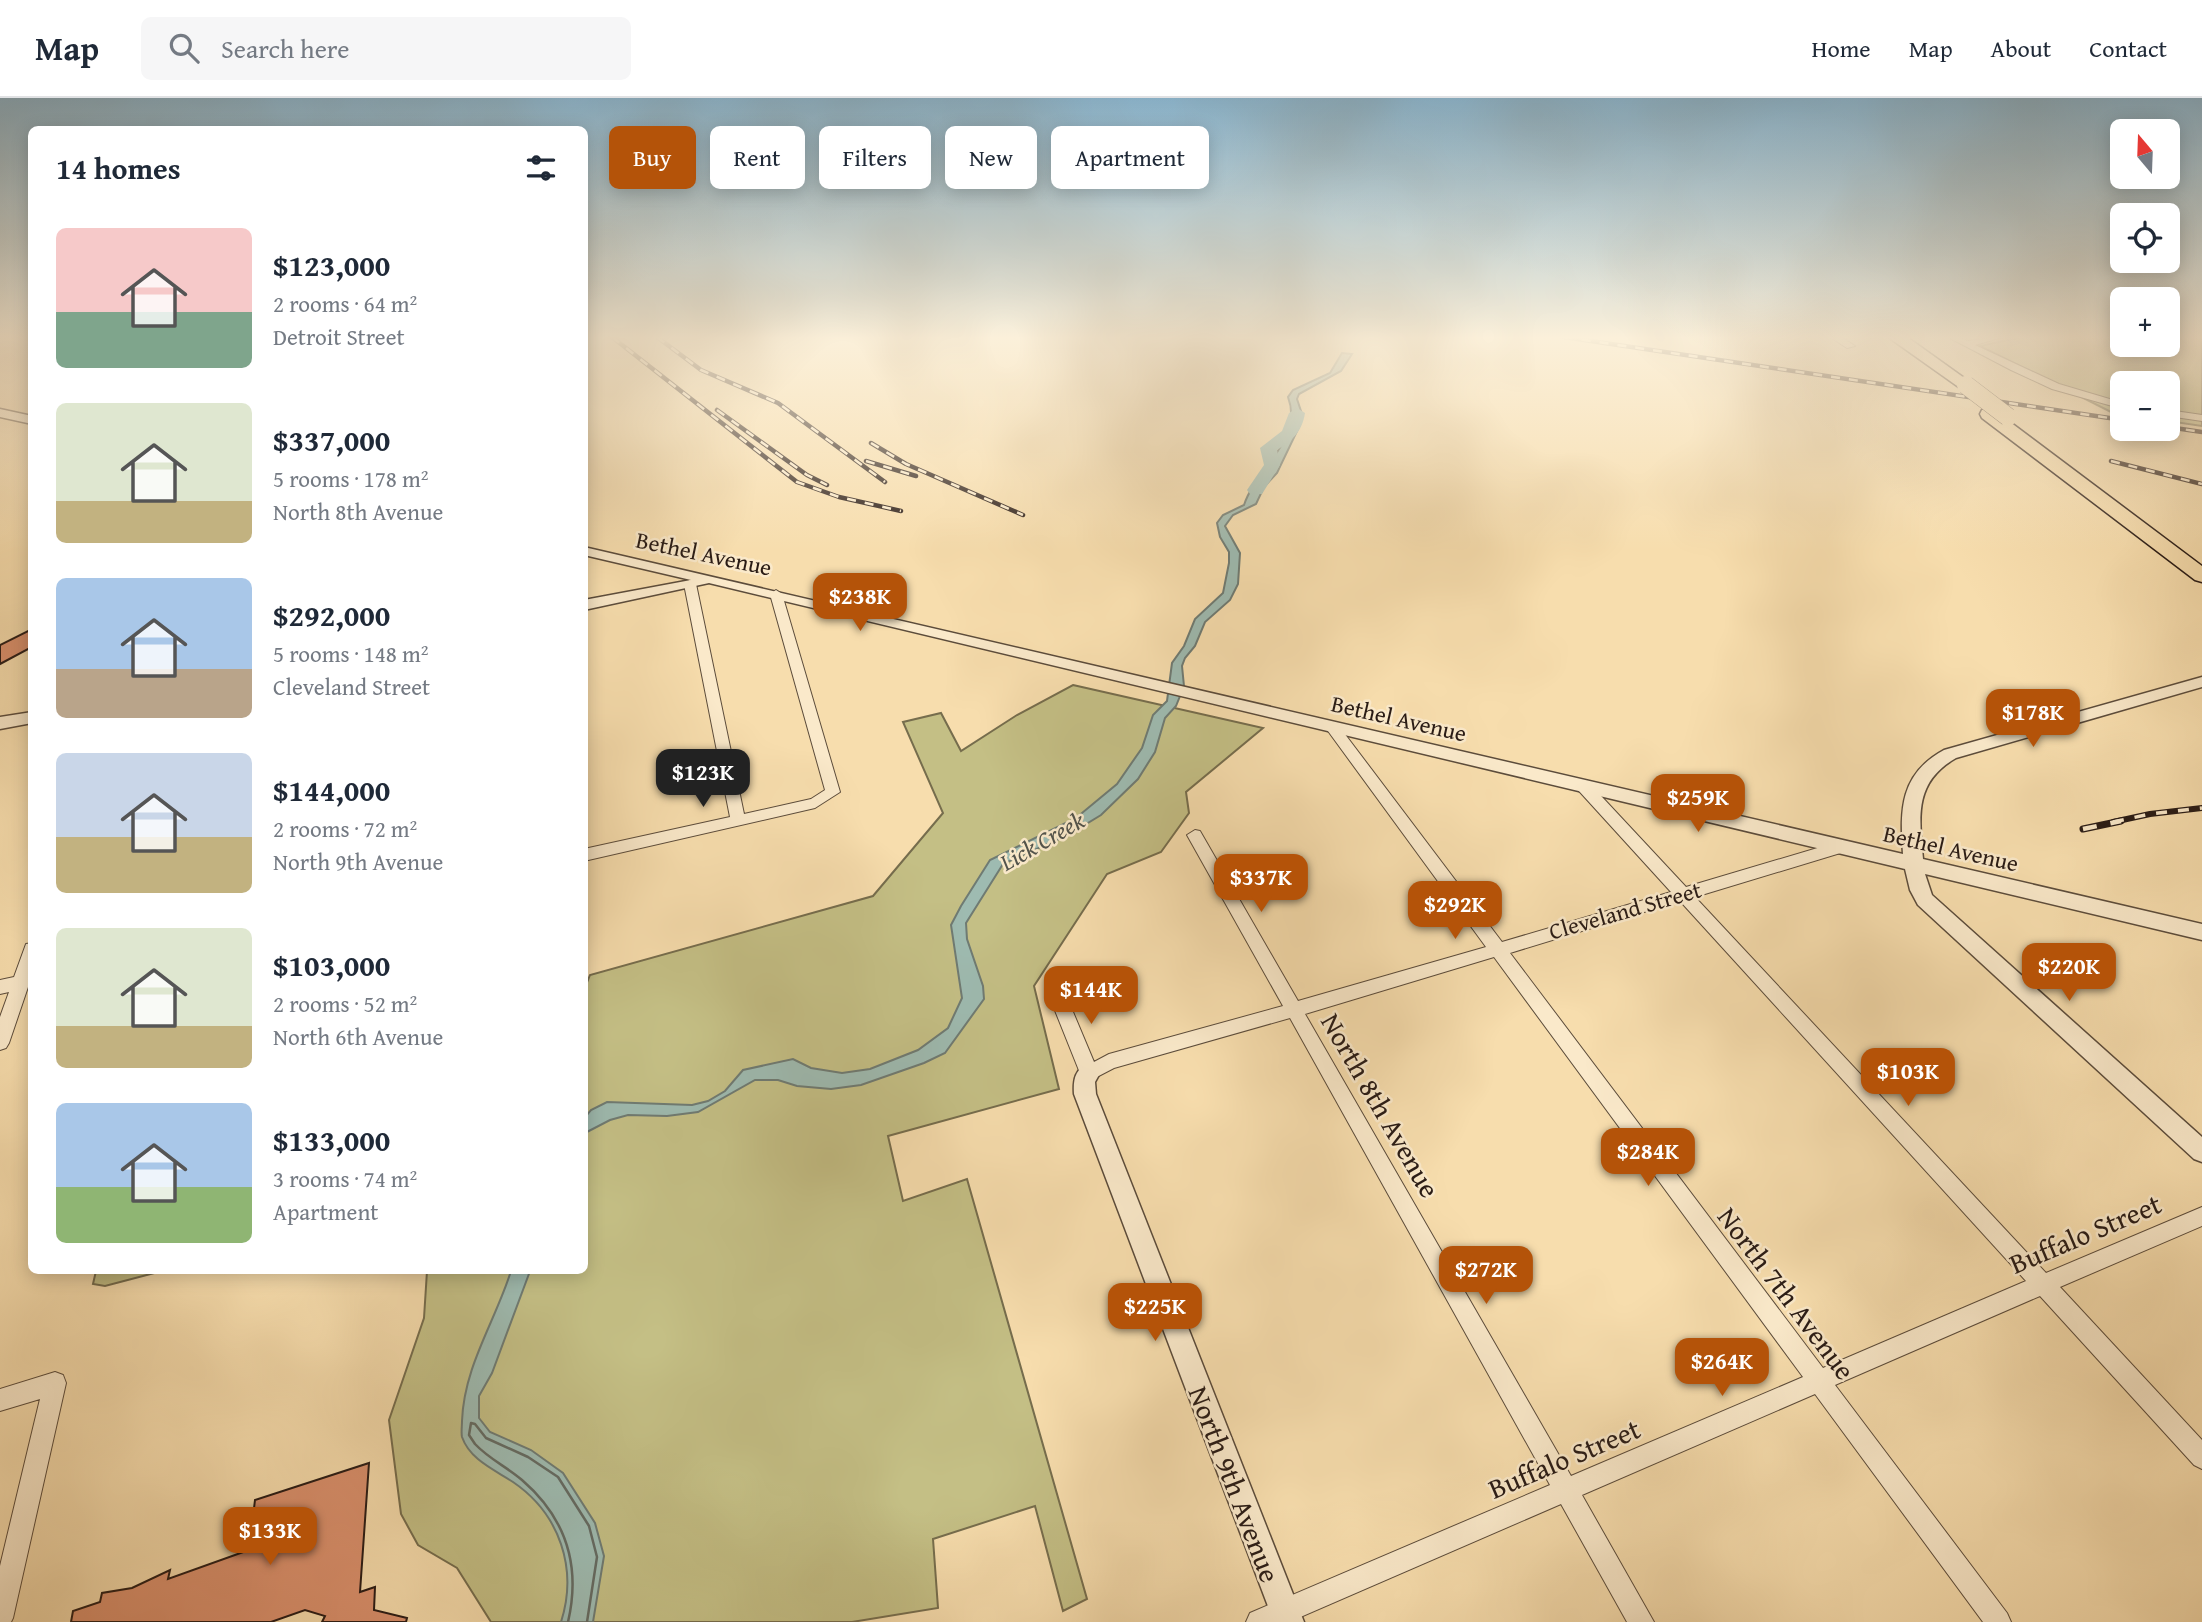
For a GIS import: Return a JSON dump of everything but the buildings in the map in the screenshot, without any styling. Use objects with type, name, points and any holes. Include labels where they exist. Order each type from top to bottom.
[{"type":"main road","points":[[1984,408],[2054,465],[2202,576]]},
{"type":"main road","points":[[1988,408],[1998,418],[2024,429],[2202,562]]},
{"type":"street","points":[[0,413],[28,419]]},
{"type":"street","points":[[2180,414],[2202,418]]},
{"type":"street","name":"Bethel Avenue","points":[[588,552],[776,594],[2201,932]]},
{"type":"street","points":[[588,604],[710,580]]},
{"type":"street","points":[[690,584],[738,820]]},
{"type":"street","points":[[588,854],[815,803],[833,792],[776,594]]},
{"type":"street","points":[[2202,682],[1968,747],[1941,759],[1926,770],[1913,796],[1914,864],[1917,888],[1925,900],[2202,1152]]},
{"type":"street","points":[[0,723],[28,718]]},
{"type":"street","name":"North 7th Avenue","points":[[1332,728],[1998,1622]]},
{"type":"street","points":[[1584,787],[2202,1457]]},
{"type":"street","name":"North 8th Avenue","points":[[1195,835],[1641,1622]]},
{"type":"street","name":"Cleveland Street","points":[[1089,1073],[1109,1062],[1294,1012],[1495,948],[1841,847]]},
{"type":"street","points":[[0,987],[26,981]]},
{"type":"street","points":[[0,1043],[26,981]]},
{"type":"street","name":"North 9th Avenue","points":[[1057,993],[1089,1073],[1084,1081],[1085,1094],[1287,1617]]},
{"type":"street","name":"Buffalo Street","points":[[1259,1622],[1287,1617],[1566,1489],[2202,1216]]},
{"type":"street","points":[[0,1400],[54,1383],[0,1618]]},
{"type":"shaded area","points":[[2180,408],[2202,408],[2202,426],[2180,423]]},
{"type":"shaded area","points":[[1073,685],[1263,728],[1186,792],[1189,813],[1161,852],[1107,874],[1034,986],[1059,1089],[888,1136],[903,1201],[967,1179],[1087,1599],[1063,1611],[1035,1506],[933,1539],[938,1608],[852,1622],[491,1622],[457,1568],[418,1545],[401,1514],[389,1420],[424,1318],[427,1274],[588,1274],[590,975],[873,896],[943,813],[903,722],[941,713],[961,751],[1017,715]]},
{"type":"shaded area","points":[[95,1274],[151,1274],[105,1286],[93,1284]]},
{"type":"water","name":"Lick Creek","points":[[1290,408],[1300,408],[1300,425],[1277,473],[1264,487],[1256,504],[1233,515],[1225,526],[1240,553],[1238,584],[1230,600],[1205,622],[1195,646],[1185,658],[1182,666],[1184,686],[1176,706],[1165,718],[1155,752],[1138,779],[1101,815],[1068,835],[1003,864],[966,923],[967,939],[983,986],[984,999],[945,1053],[861,1085],[831,1089],[797,1086],[778,1080],[755,1080],[698,1112],[667,1116],[628,1115],[610,1120],[588,1131],[588,1114],[607,1102],[692,1105],[708,1101],[725,1091],[743,1070],[793,1059],[811,1068],[842,1073],[870,1069],[918,1050],[948,1028],[962,998],[951,925],[961,906],[990,860],[1076,818],[1117,784],[1142,748],[1153,715],[1167,701],[1172,663],[1184,646],[1195,619],[1223,593],[1229,552],[1220,537],[1217,523],[1223,515],[1244,505],[1284,440],[1290,427]]},
{"type":"water","points":[[510,1274],[529,1274],[492,1373],[479,1396],[479,1418],[490,1432],[531,1450],[563,1473],[595,1523],[604,1556],[593,1622],[561,1622],[566,1602],[566,1563],[553,1526],[529,1495],[477,1458],[462,1437],[468,1382]]},
{"type":"waterway","name":"Lick Creek","points":[[1256,490],[1272,465],[1268,448],[1291,431],[1297,413]]},
{"type":"railway","points":[[703,408],[797,482],[839,497],[901,511]]},
{"type":"railway","points":[[785,408],[885,482]]},
{"type":"railway","points":[[2043,408],[2110,418]]},
{"type":"railway","points":[[717,410],[807,475],[827,485]]},
{"type":"railway","points":[[2180,429],[2202,432]]},
{"type":"railway","points":[[871,443],[906,464],[1023,515]]},
{"type":"railway","points":[[866,461],[916,476]]},
{"type":"railway","points":[[2111,461],[2202,484]]},
{"type":"railway","points":[[2113,822],[2150,814],[2202,808]]},
{"type":"railway","points":[[2083,829],[2121,821]]}]
